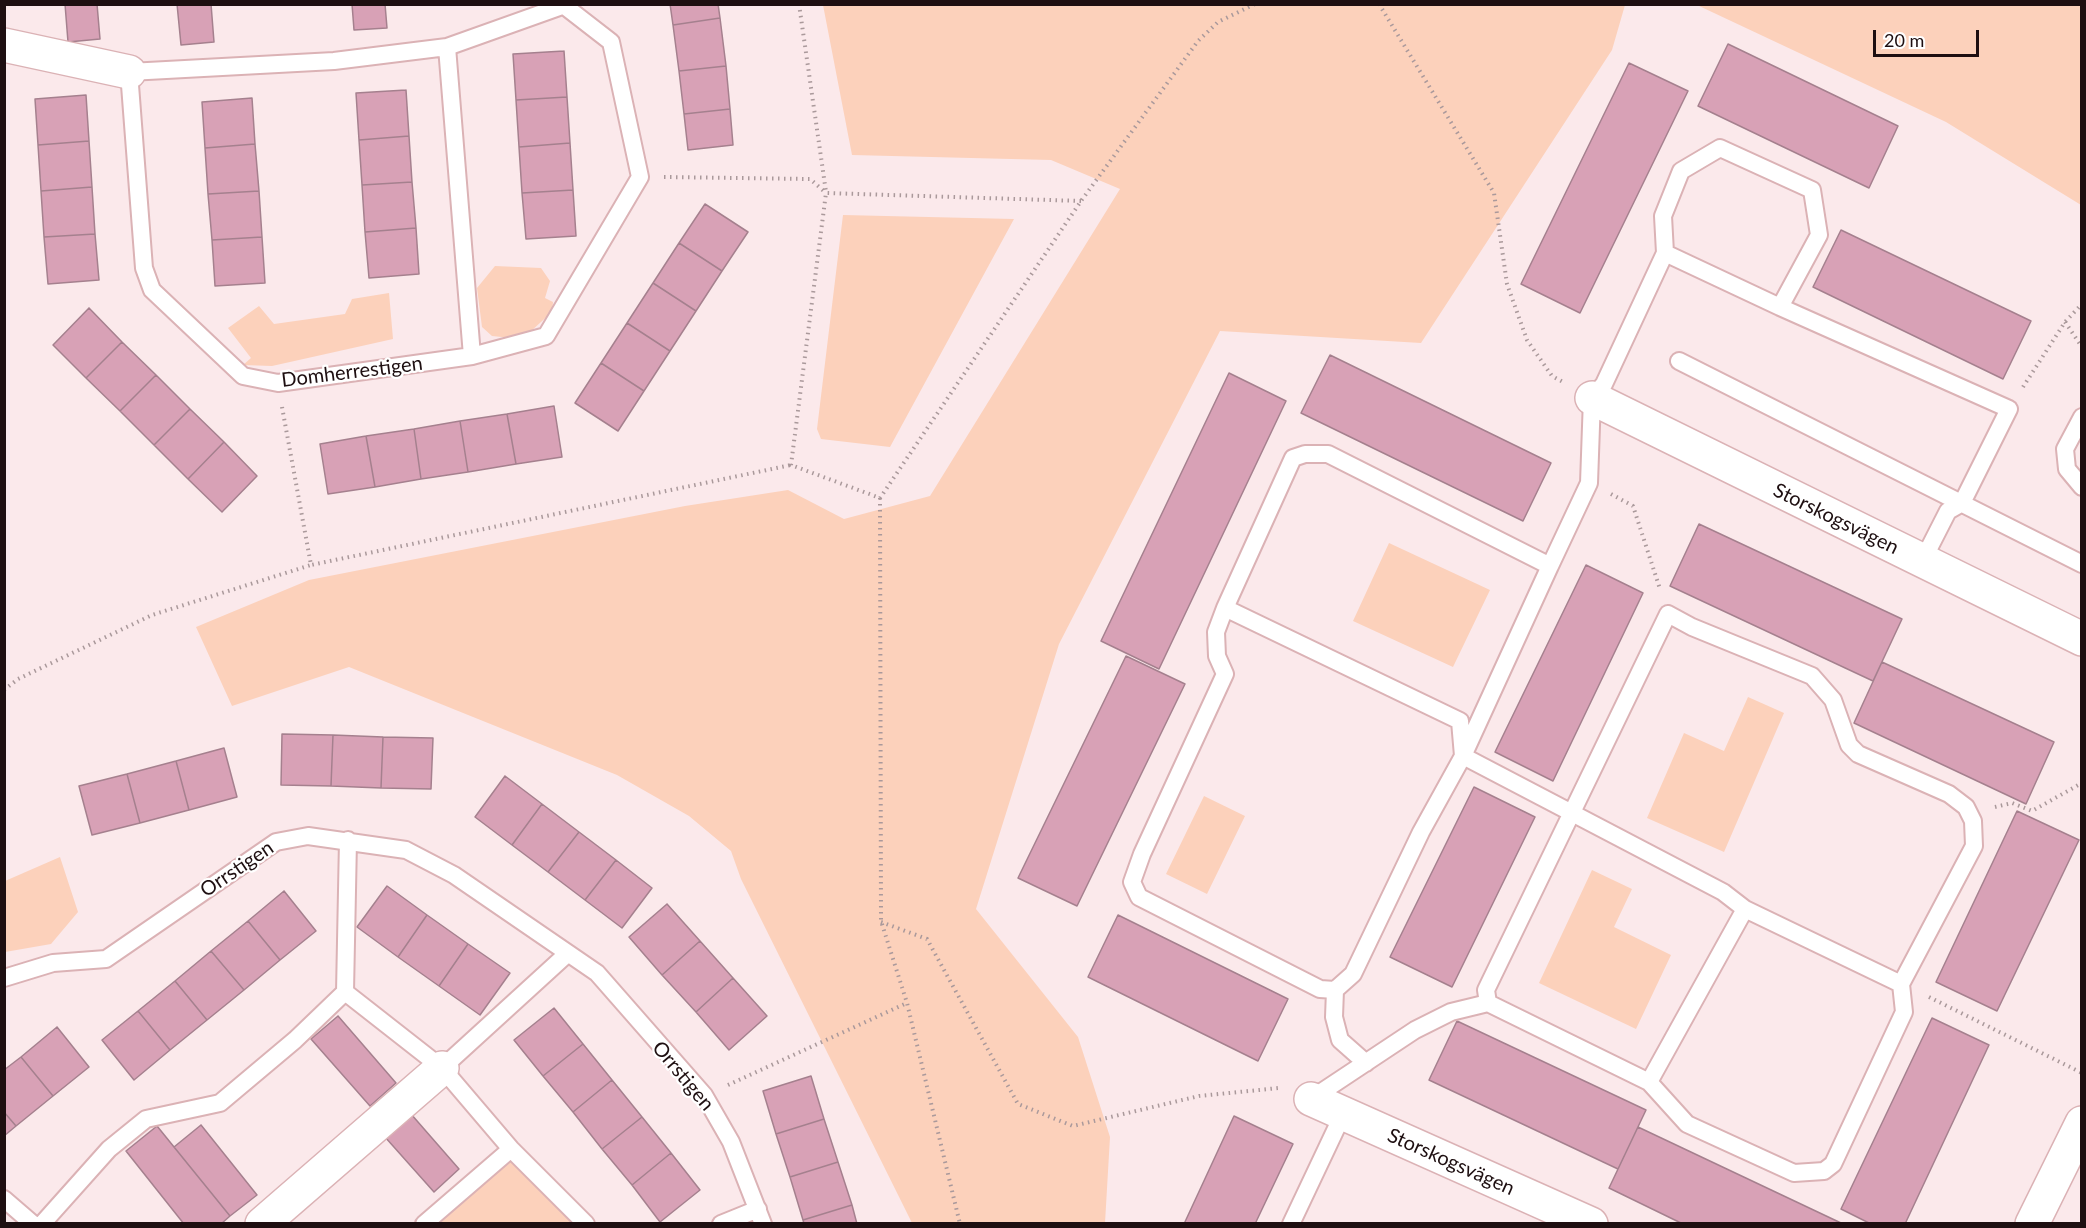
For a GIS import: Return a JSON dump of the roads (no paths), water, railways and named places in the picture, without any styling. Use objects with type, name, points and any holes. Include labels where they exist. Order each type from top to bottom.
[{"type":"street","points":[[4,45],[129,72]]},
{"type":"street","name":"Storskogsvägen","points":[[1592,398],[2082,639]]},
{"type":"street","points":[[262,1224],[442,1068]]},
{"type":"street","name":"Storskogsvägen","points":[[1311,1099],[1591,1224]]},
{"type":"street","points":[[2032,1224],[2082,1123]]},
{"type":"lane","points":[[129,72],[334,61],[447,47],[562,5]]},
{"type":"lane","name":"Domherrestigen","points":[[129,72],[144,268],[152,290],[243,376],[278,383],[472,356],[546,336],[640,177],[611,42],[562,5]]},
{"type":"lane","points":[[447,47],[472,356]]},
{"type":"lane","points":[[1550,566],[1328,454],[1305,454],[1293,458],[1216,632],[1217,656],[1225,674],[1142,854],[1132,882],[1139,897],[1320,989],[1335,990],[1353,974],[1422,832],[1463,756],[1589,483],[1592,398],[1604,384],[1665,253],[1663,216],[1681,171],[1720,148],[1812,190],[1819,235],[1780,307]]},
{"type":"lane","points":[[1665,253],[2009,409],[1962,503],[1948,511],[1922,561]]},
{"type":"lane","points":[[1679,361],[2082,564]]},
{"type":"lane","points":[[2082,417],[2064,449],[2067,470],[2082,487]]},
{"type":"lane","points":[[1225,608],[1460,721],[1463,756]]},
{"type":"lane","points":[[1311,1099],[1424,1025],[1451,1012],[1488,1003],[1649,1082],[1688,1124],[1794,1173],[1824,1171],[1833,1164],[1904,1012],[1901,984],[1974,846],[1972,821],[1966,807],[1949,794],[1858,754],[1849,745],[1833,700],[1812,676],[1692,627],[1668,614],[1486,990],[1488,1003]]},
{"type":"lane","points":[[1463,756],[1722,892],[1745,909],[1901,984]]},
{"type":"lane","name":"Orrstigen","points":[[4,978],[53,963],[106,959],[276,842],[308,836],[406,850],[454,875],[597,973],[704,1095],[731,1142],[760,1216]]},
{"type":"lane","points":[[42,1224],[109,1149],[146,1119],[220,1103],[296,1040],[345,992],[348,840]]},
{"type":"lane","points":[[1649,1082],[1745,909]]},
{"type":"lane","points":[[442,1068],[567,954]]},
{"type":"lane","points":[[1335,990],[1334,1017],[1340,1040],[1366,1063]]},
{"type":"lane","points":[[345,992],[442,1068],[511,1149],[586,1224]]},
{"type":"lane","points":[[1291,1224],[1343,1114]]},
{"type":"lane","points":[[424,1224],[511,1149]]},
{"type":"lane","points":[[4,1199],[33,1224]]},
{"type":"lane","points":[[721,1224],[760,1216]]}]
